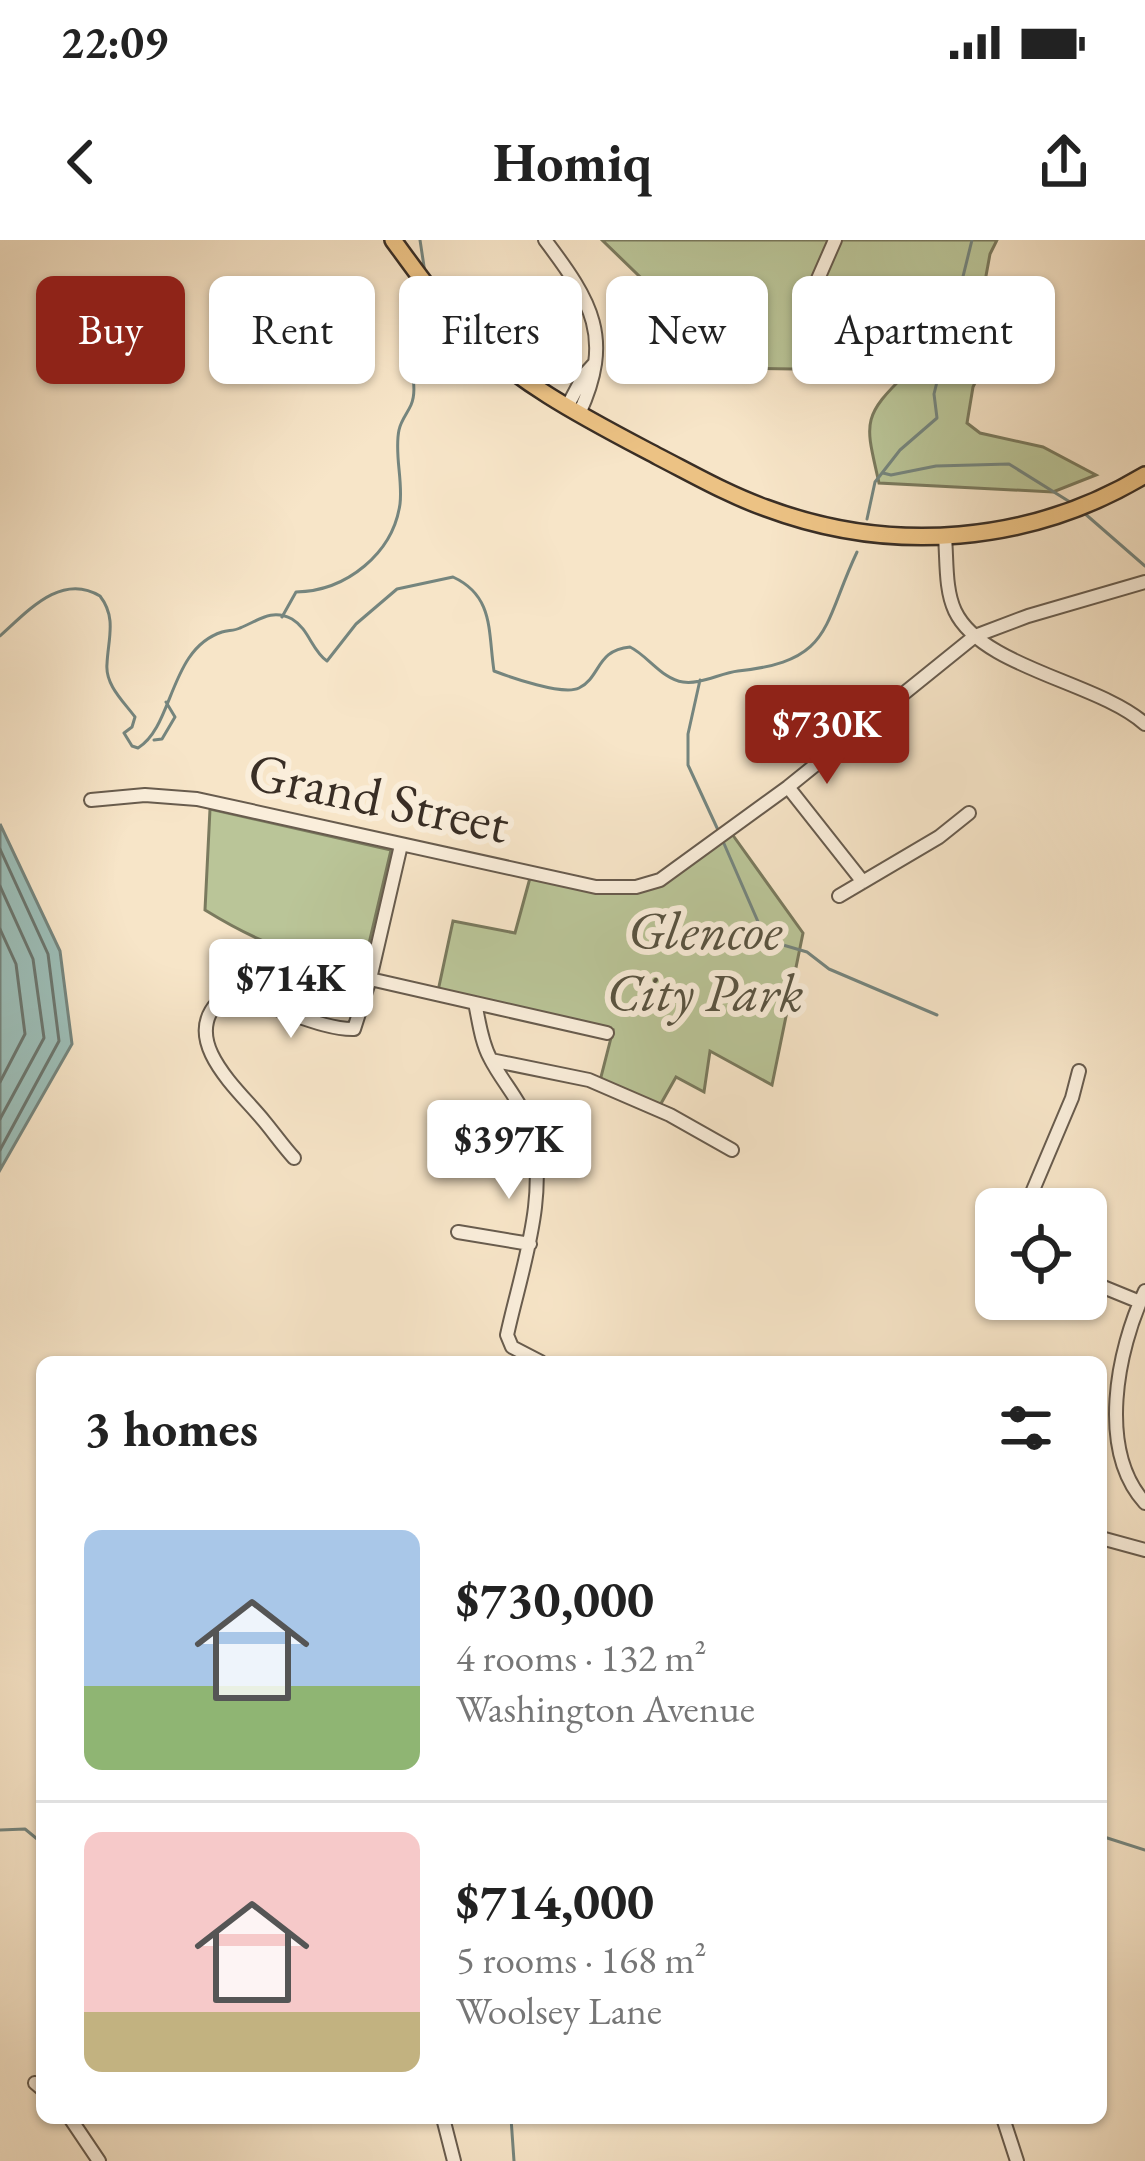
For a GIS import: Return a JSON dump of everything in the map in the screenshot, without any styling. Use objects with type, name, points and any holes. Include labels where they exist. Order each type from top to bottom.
[{"type":"main road","points":[[393,240],[479,344],[573,411],[716,486],[792,517],[863,534],[945,538],[1048,519],[1145,475]]},
{"type":"street","points":[[544,240],[586,299],[596,322],[594,381],[573,411]]},
{"type":"street","points":[[819,276],[835,240]]},
{"type":"street","points":[[945,538],[953,604],[975,637],[1119,706],[1145,724]]},
{"type":"street","points":[[863,882],[788,787],[975,637],[1028,616],[1145,582]]},
{"type":"street","name":"Grand Street","points":[[91,800],[173,796],[596,887],[648,885],[788,787]]},
{"type":"street","points":[[839,896],[939,837],[969,813]]},
{"type":"street","points":[[294,1158],[221,1074],[207,1038],[207,1016],[218,1002],[237,998],[322,1025],[354,1029],[401,845]]},
{"type":"street","points":[[292,968],[370,979],[608,1034]]},
{"type":"street","points":[[476,1003],[490,1060],[523,1111],[533,1155],[530,1244],[507,1335],[512,1347],[529,1356]]},
{"type":"street","points":[[490,1060],[590,1080],[670,1115],[732,1150]]},
{"type":"street","points":[[1034,1188],[1072,1098],[1078,1071]]},
{"type":"street","points":[[441,1137],[533,1155]]},
{"type":"street","points":[[458,1232],[530,1244]]},
{"type":"street","points":[[1107,1286],[1143,1296],[1125,1355],[1117,1433],[1127,1476],[1145,1504]]},
{"type":"street","points":[[1107,1540],[1145,1550]]},
{"type":"street","points":[[74,2124],[99,2161]]},
{"type":"street","points":[[445,2124],[454,2161]]},
{"type":"street","points":[[1006,2124],[1017,2161]]},
{"type":"green space","points":[[602,240],[997,240],[986,276],[792,276],[792,369],[768,369],[768,276],[639,276]]},
{"type":"green space","points":[[897,384],[974,384],[967,423],[980,433],[1043,447],[1096,475],[1053,492],[879,483],[870,423]]},
{"type":"green space","points":[[210,809],[391,850],[363,969],[281,948],[205,910]]},
{"type":"green space","name":"Glencoe City Park","points":[[732,834],[803,933],[772,1085],[710,1051],[704,1092],[676,1077],[659,1107],[600,1081],[613,1030],[438,991],[453,921],[515,933],[530,878],[635,891]]},
{"type":"water","points":[[0,824],[60,951],[72,1044],[0,1170]]},
{"type":"waterway","points":[[420,240],[425,273]]},
{"type":"waterway","points":[[867,519],[875,482],[900,450],[937,418],[934,394],[972,240]]},
{"type":"waterway","points":[[282,617],[296,592],[349,577],[388,538],[400,504],[398,439],[413,384]]},
{"type":"waterway","points":[[883,473],[1009,464],[1070,502]]},
{"type":"waterway","points":[[1083,512],[1145,566]]},
{"type":"waterway","points":[[0,636],[33,606],[58,592],[86,590],[100,596],[110,621],[109,679],[135,717],[124,733],[138,748],[159,723],[192,654],[222,632],[265,617],[292,619],[327,661],[356,624],[397,589],[453,577],[476,594],[487,616],[494,671],[571,690],[586,683],[611,653],[630,647],[669,677],[696,682],[769,666],[808,648],[829,620],[857,552]]},
{"type":"waterway","points":[[700,680],[688,734],[688,765],[718,830]]},
{"type":"waterway","points":[[154,740],[162,739],[175,717],[166,702]]},
{"type":"waterway","points":[[722,839],[766,940],[807,952],[829,969],[937,1015]]},
{"type":"waterway","points":[[0,1830],[25,1829],[36,1838]]},
{"type":"waterway","points":[[1107,1838],[1145,1850]]},
{"type":"waterway","points":[[511,2124],[514,2161]]}]
